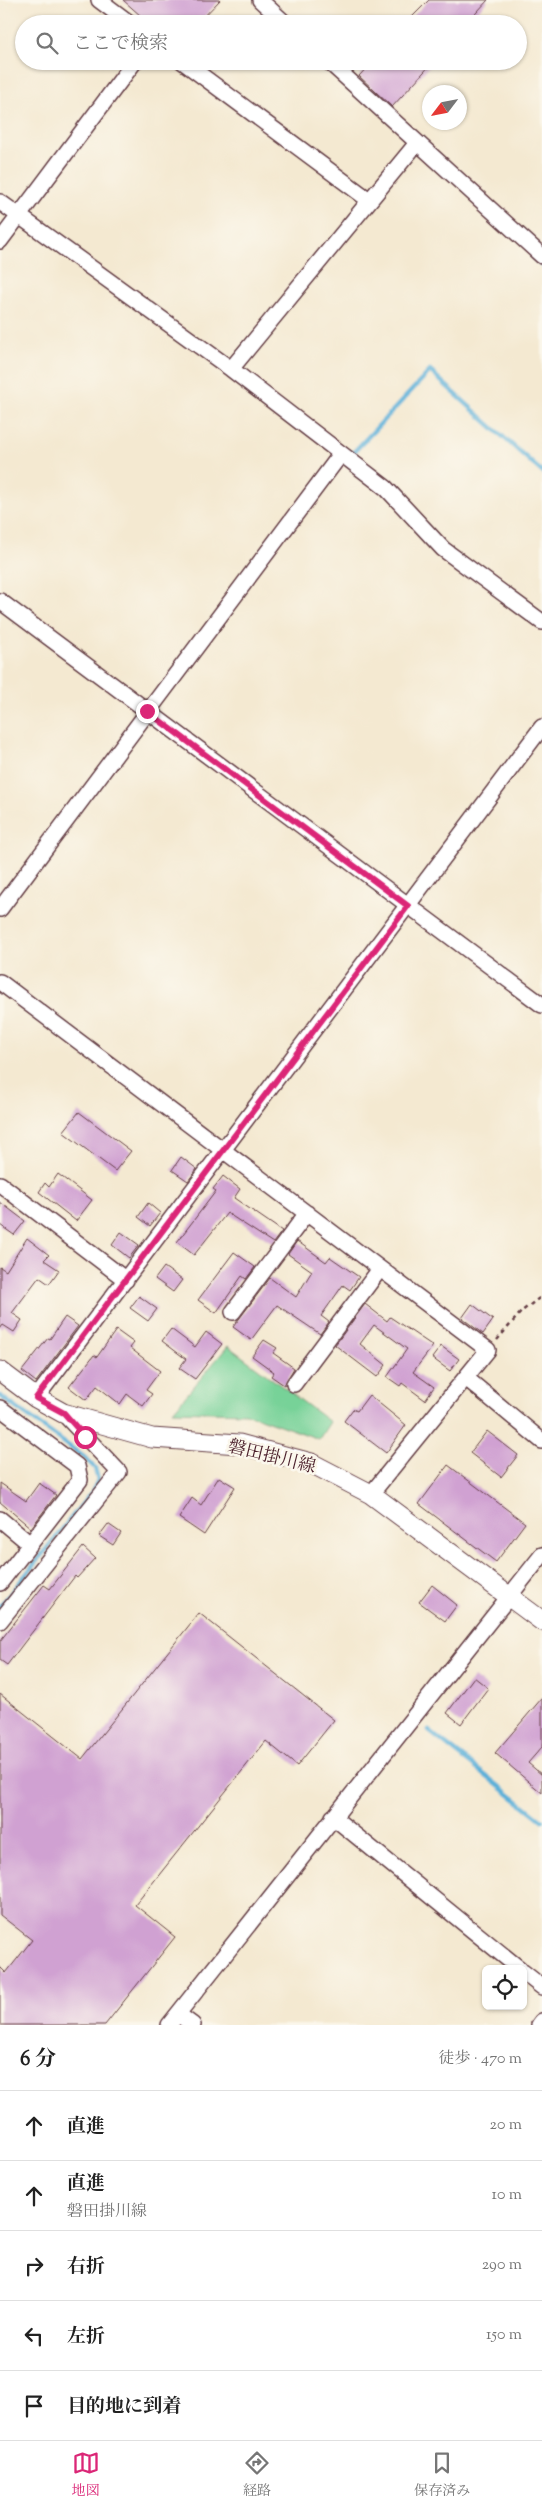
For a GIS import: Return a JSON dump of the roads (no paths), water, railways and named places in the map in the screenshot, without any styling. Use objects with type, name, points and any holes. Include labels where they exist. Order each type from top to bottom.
[{"type":"main road","name":"磐田掛川線","points":[[0,1371],[36,1398],[64,1413],[152,1438],[239,1444],[311,1462],[371,1494],[542,1621]]},
{"type":"street","points":[[99,0],[119,15]]},
{"type":"street","points":[[260,0],[276,15]]},
{"type":"street","points":[[0,241],[128,70]]},
{"type":"street","points":[[194,70],[369,200]]},
{"type":"street","points":[[338,70],[542,256]]},
{"type":"street","points":[[231,369],[417,143]]},
{"type":"street","points":[[0,202],[231,369],[386,488],[443,549],[542,622]]},
{"type":"street","points":[[0,909],[341,454]]},
{"type":"street","points":[[0,601],[542,1004]]},
{"type":"street","points":[[36,1398],[542,727]]},
{"type":"street","points":[[0,982],[488,1350],[371,1494]]},
{"type":"street","points":[[0,1184],[126,1280]]},
{"type":"street","points":[[233,1312],[307,1214]]},
{"type":"street","points":[[294,1384],[380,1269]]},
{"type":"street","points":[[466,1378],[542,1441]]},
{"type":"street","points":[[0,1408],[78,1466],[80,1480],[0,1583]]},
{"type":"street","points":[[0,1621],[119,1472],[64,1413]]},
{"type":"street","points":[[0,1518],[30,1544]]},
{"type":"street","points":[[193,2025],[174,2019],[542,1555]]},
{"type":"street","points":[[333,1817],[515,1965]]},
{"type":"street","points":[[527,1975],[542,1987]]},
{"type":"street","points":[[539,2025],[542,2021]]},
{"type":"waterway","points":[[534,258],[542,266]]},
{"type":"waterway","points":[[349,457],[430,371],[542,472]]},
{"type":"waterway","points":[[0,1396],[84,1457],[95,1468],[98,1480],[92,1492],[0,1607]]},
{"type":"waterway","points":[[429,1731],[542,1820]]}]
